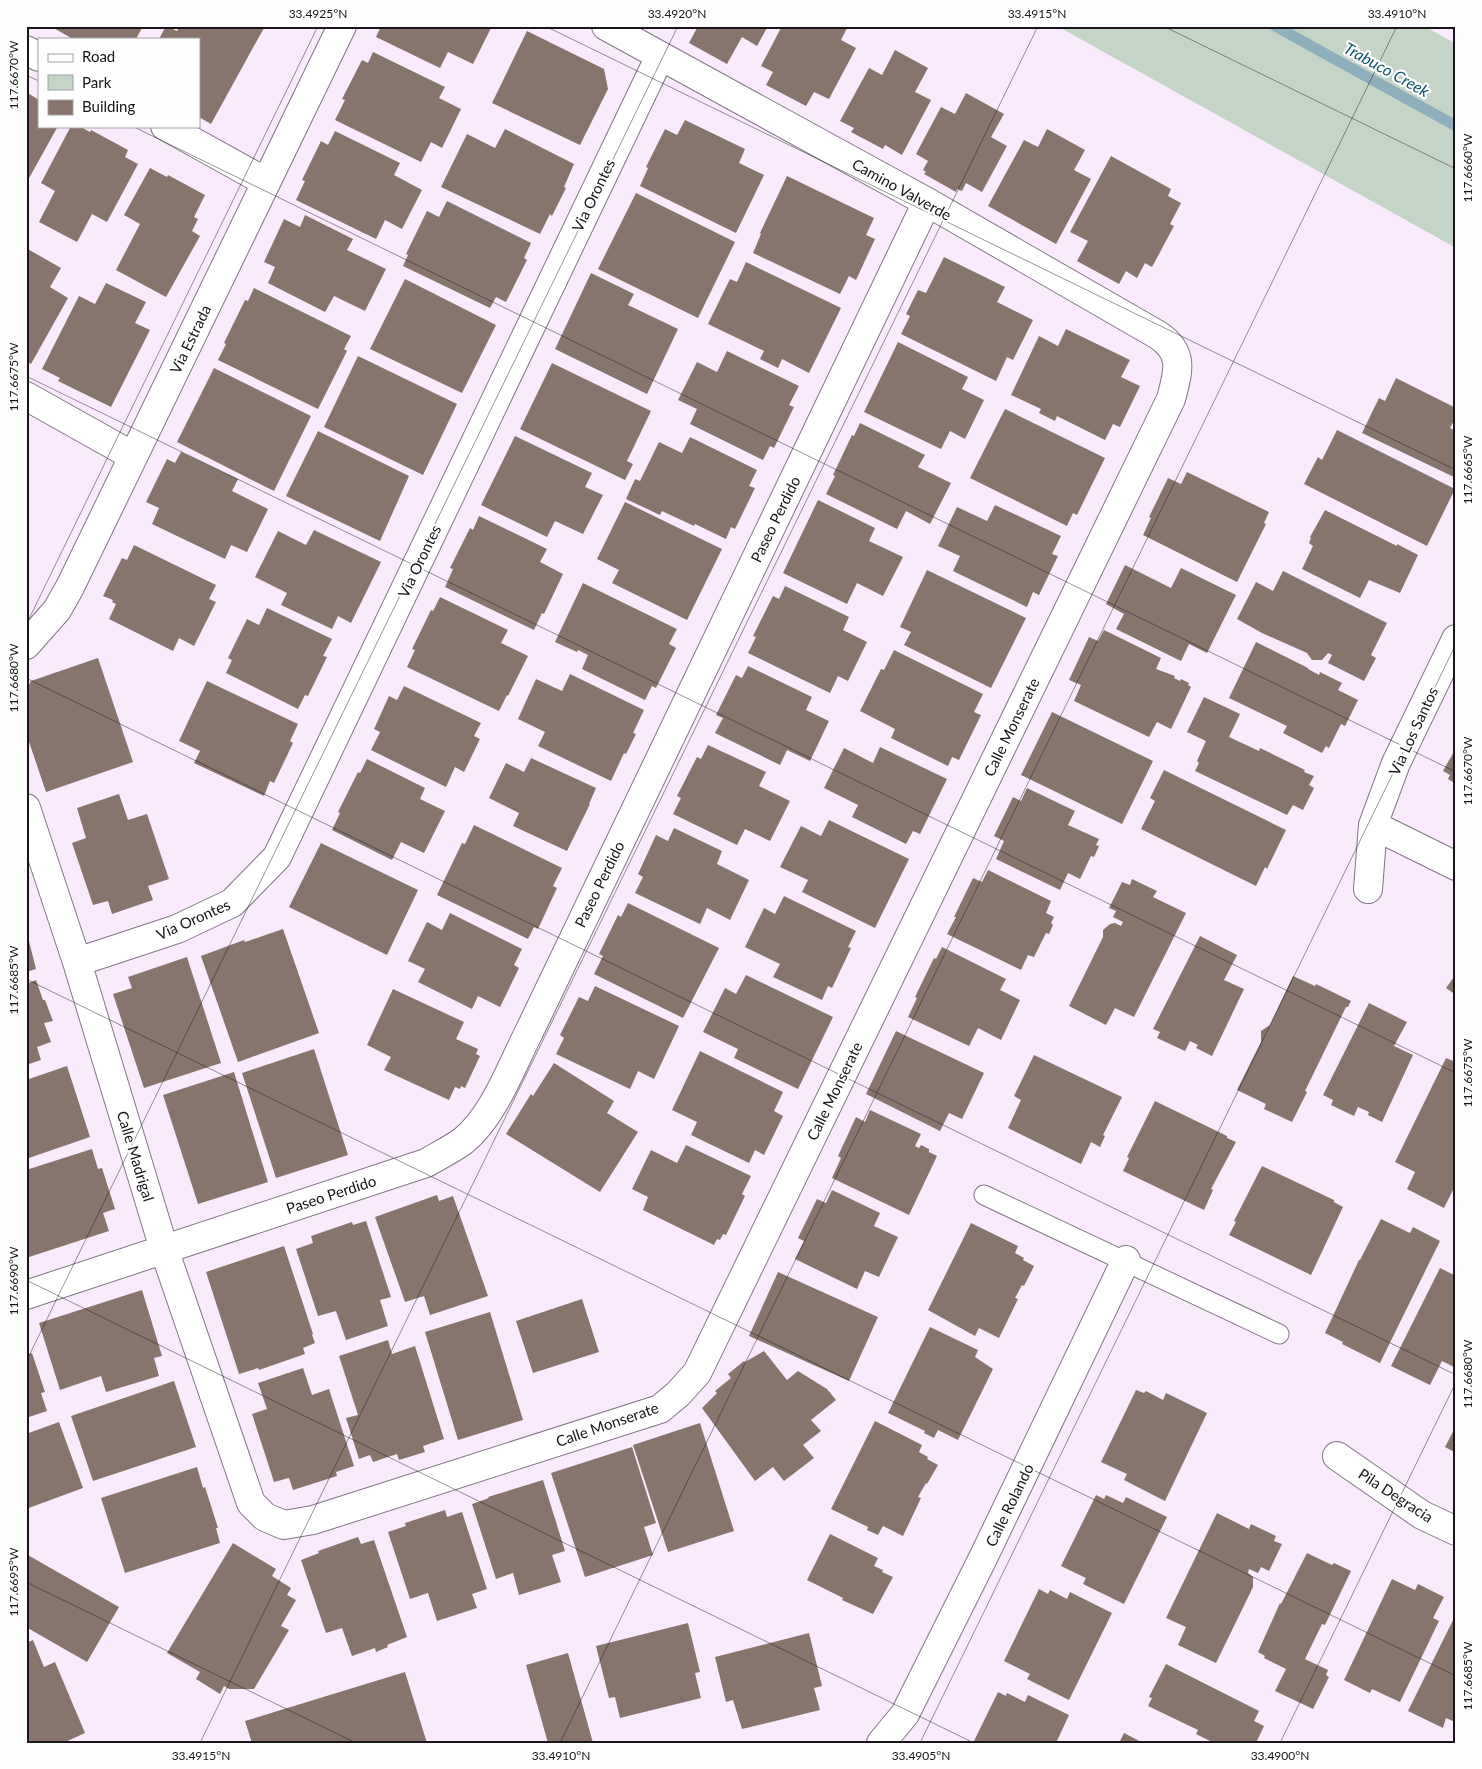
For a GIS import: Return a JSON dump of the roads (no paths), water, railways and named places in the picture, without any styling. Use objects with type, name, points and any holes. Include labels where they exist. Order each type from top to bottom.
[{"type":"street","name":"Via Estrada","points":[[26,645],[57,610],[70,587],[342,26]]},
{"type":"street","name":"Camino Valverde","points":[[606,26],[927,202],[1158,335],[1169,342],[1175,352],[1179,370]]},
{"type":"street","points":[[26,50],[38,56]]},
{"type":"street","name":"Via Orontes","points":[[77,962],[177,928],[232,903],[277,857],[660,56]]},
{"type":"street","points":[[169,128],[266,182]]},
{"type":"street","name":"Paseo Perdido","points":[[26,1296],[426,1163],[462,1140],[480,1123],[499,1092],[529,1032],[927,202]]},
{"type":"street","name":"Calle Monserate","points":[[251,1503],[265,1518],[284,1525],[313,1520],[660,1409],[678,1394],[697,1373],[1171,399],[1179,370]]},
{"type":"street","points":[[26,396],[133,456]]},
{"type":"street","name":"Via Los Santos","points":[[1368,889],[1373,825],[1396,763],[1456,639]]},
{"type":"street","name":"Calle Madrigal","points":[[26,808],[77,962],[164,1249],[251,1503]]},
{"type":"street","points":[[1373,825],[1456,866]]},
{"type":"street","name":"Calle Rolando","points":[[881,1743],[905,1714],[984,1558],[1126,1260]]},
{"type":"street","name":"Pila Degracia","points":[[1337,1456],[1422,1515],[1456,1531]]},
{"type":"lane","points":[[984,1195],[1126,1260],[1279,1334]]},
{"type":"waterway","name":"Trabuco Creek","points":[[1275,26],[1456,126]]}]
